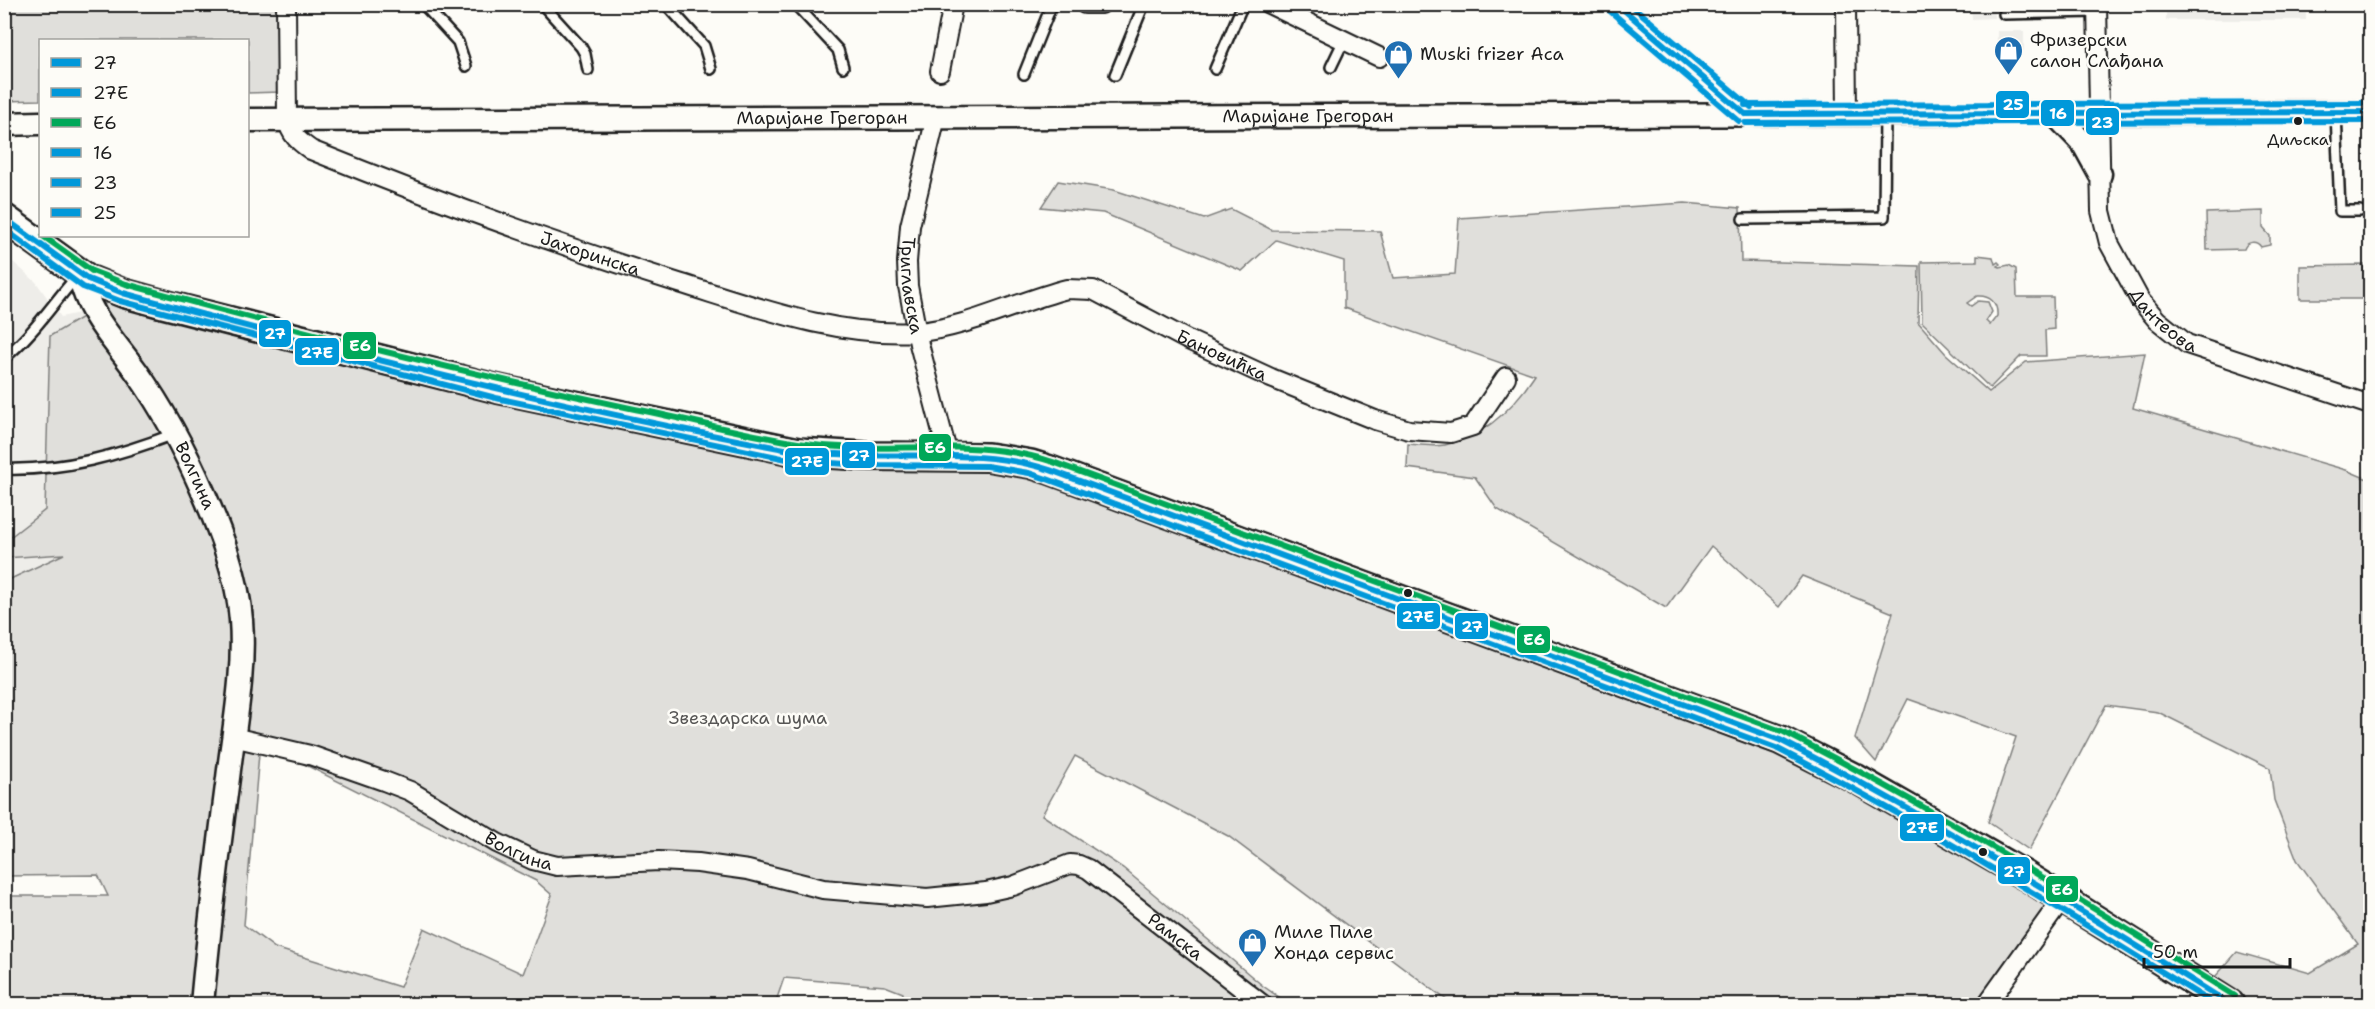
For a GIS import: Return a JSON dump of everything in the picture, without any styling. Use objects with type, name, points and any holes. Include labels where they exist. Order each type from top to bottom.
[{"type":"main road","points":[[4,218],[79,274],[111,289],[498,389],[798,452],[1002,458],[1050,470],[1743,725],[1808,753],[2063,898],[2230,1005]]},
{"type":"street","points":[[286,4],[287,119]]},
{"type":"street","points":[[940,71],[953,4]]},
{"type":"street","points":[[1086,4],[1101,4]]},
{"type":"street","points":[[1269,4],[1379,57]]},
{"type":"street","points":[[1616,4],[1745,114]]},
{"type":"street","points":[[1846,4],[1847,115]]},
{"type":"street","points":[[2097,8],[2098,113]]},
{"type":"street","name":"Маријане Грегоран","points":[[249,120],[2370,112]]},
{"type":"street","points":[[2054,113],[2083,143],[2100,174]]},
{"type":"street","name":"Дантеова","points":[[2098,113],[2101,211],[2109,243],[2140,300],[2157,320],[2187,344],[2201,350],[2370,405]]},
{"type":"street","name":"Триглавска","points":[[936,117],[909,238],[908,286],[917,332],[948,455]]},
{"type":"street","name":"Јахоринска","points":[[287,119],[291,134],[311,150],[423,196],[615,262],[780,314],[830,326],[874,331],[917,332]]},
{"type":"street","points":[[4,124],[39,123]]},
{"type":"street","name":"Волгина","points":[[79,274],[90,310],[136,371],[176,433],[215,519],[234,579],[241,620],[233,737],[211,908],[202,1005]]},
{"type":"street","name":"Бановићка","points":[[917,332],[952,326],[1066,288],[1087,288],[1186,339],[1271,378],[1375,420],[1409,430],[1432,433],[1459,432],[1473,426],[1506,377]]},
{"type":"street","name":"Волгина","points":[[233,737],[310,755],[384,780],[410,791],[497,843],[533,860],[557,866],[659,861],[698,862],[748,870],[823,889],[927,898],[958,897],[1012,885],[1070,864],[1088,869]]},
{"type":"street","name":"Рамска","points":[[1088,869],[1263,1005]]},
{"type":"street","points":[[1987,1005],[2063,898]]},
{"type":"lane","points":[[423,4],[458,42],[465,66]]},
{"type":"lane","points":[[542,4],[581,46],[588,70]]},
{"type":"lane","points":[[666,4],[704,46],[711,69]]},
{"type":"lane","points":[[795,4],[838,50],[843,68]]},
{"type":"lane","points":[[1024,74],[1052,4]]},
{"type":"lane","points":[[1115,75],[1144,4]]},
{"type":"lane","points":[[1215,69],[1243,4]]},
{"type":"lane","points":[[2004,14],[2097,8]]},
{"type":"lane","points":[[1330,67],[1344,40]]},
{"type":"lane","points":[[2336,112],[2340,212],[2360,211]]},
{"type":"lane","points":[[1743,219],[1884,217],[1885,115]]},
{"type":"lane","points":[[4,358],[25,342],[52,304],[79,274]]},
{"type":"lane","points":[[4,469],[54,467],[90,461],[176,433]]},
{"type":"shaded area","points":[[1971,5],[1993,5],[1994,18],[1972,19]]},
{"type":"shaded area","points":[[2162,5],[2306,5],[2306,20],[2166,20],[2166,12]]},
{"type":"shaded area","points":[[1997,31],[2024,31],[2024,51],[1997,51]]},
{"type":"shaded area","points":[[4,254],[36,282],[61,317],[84,312],[145,425],[5,699]]},
{"type":"green space","points":[[4,5],[279,5],[280,92],[249,93],[249,39],[39,39],[39,100],[5,101]]},
{"type":"green space","points":[[1860,5],[1938,5],[1938,9],[1860,9]]},
{"type":"green space","points":[[1058,181],[1114,190],[1204,219],[1231,209],[1272,230],[1380,231],[1393,278],[1455,274],[1459,218],[1685,203],[1740,208],[1741,261],[1919,266],[1918,322],[1946,354],[1989,392],[2026,362],[2145,353],[2133,408],[2346,470],[2370,480],[2370,1004],[2253,1004],[2214,978],[2237,952],[2310,973],[2358,944],[2297,860],[2274,800],[2270,768],[2158,712],[2106,705],[2029,850],[1988,822],[2016,737],[1908,699],[1876,762],[1855,738],[1893,613],[1802,576],[1779,607],[1711,546],[1666,608],[1497,509],[1475,477],[1407,468],[1408,444],[1445,445],[1486,428],[1508,409],[1535,375],[1344,308],[1344,261],[1276,240],[1242,271],[1103,213],[1041,207]]},
{"type":"green space","points":[[2263,211],[2263,228],[2270,236],[2270,245],[2261,247],[2252,242],[2244,249],[2207,250],[2206,213]]},
{"type":"green space","points":[[1977,255],[1993,257],[1995,264],[1998,262],[2000,264],[1998,266],[2009,265],[2016,269],[2017,297],[2053,297],[2054,329],[2045,330],[2046,356],[2021,356],[1990,388],[1922,322],[1921,262],[1977,261]],"holes":[[[1977,296],[1989,298],[1996,307],[1997,316],[1990,325],[1986,321],[1992,312],[1988,302],[1978,301],[1971,306],[1967,303]]]},
{"type":"green space","points":[[2364,265],[2365,299],[2300,299],[2300,266]]},
{"type":"green space","name":"Звездарска шума","points":[[118,296],[518,399],[1036,478],[1756,736],[2054,906],[1985,1004],[1452,1004],[1228,836],[1075,756],[1042,815],[1123,868],[1263,986],[1289,1004],[901,1004],[903,993],[885,986],[784,978],[775,1004],[5,1004],[5,896],[108,896],[98,875],[5,876],[4,582],[64,554],[5,558],[5,541],[45,510],[50,336]],"holes":[[[260,742],[536,881],[552,895],[523,974],[424,928],[400,987],[275,948],[244,925]]]},
{"type":"transit line","name":"16","points":[[1617,4],[1745,114]]},
{"type":"transit line","name":"25","points":[[1630,4],[1751,107]]},
{"type":"transit line","name":"23","points":[[1610,11],[1739,121]]},
{"type":"transit line","name":"25","points":[[1745,105],[2370,103]]},
{"type":"transit line","name":"16","points":[[1745,114],[2370,112]]},
{"type":"transit line","name":"23","points":[[1745,123],[2370,121]]},
{"type":"transit line","name":"27","points":[[4,218],[88,279],[123,293],[290,338],[458,379],[710,435],[800,452],[971,457],[1024,463],[1050,470],[1780,740],[1951,834],[2063,900],[2230,1004]]},
{"type":"transit line","name":"27E","points":[[4,229],[83,287],[120,301],[496,398],[796,461],[865,465],[987,466],[1029,473],[1047,479],[1776,748],[1943,839],[2214,1004]]},
{"type":"transit line","name":"E6","points":[[44,237],[92,271],[126,284],[251,318],[503,380],[798,443],[862,448],[990,449],[1053,462],[1784,732],[1956,826],[2235,996]]},
{"type":"place","name":"Фризерски салон Слађана","points":[[2009,76]]},
{"type":"place","name":"Muski frizer Aca","points":[[1399,80]]},
{"type":"place","name":"Диљска","points":[[2298,121]]},
{"type":"place","name":"Миле Пиле Хонда сервис","points":[[1253,968]]}]
